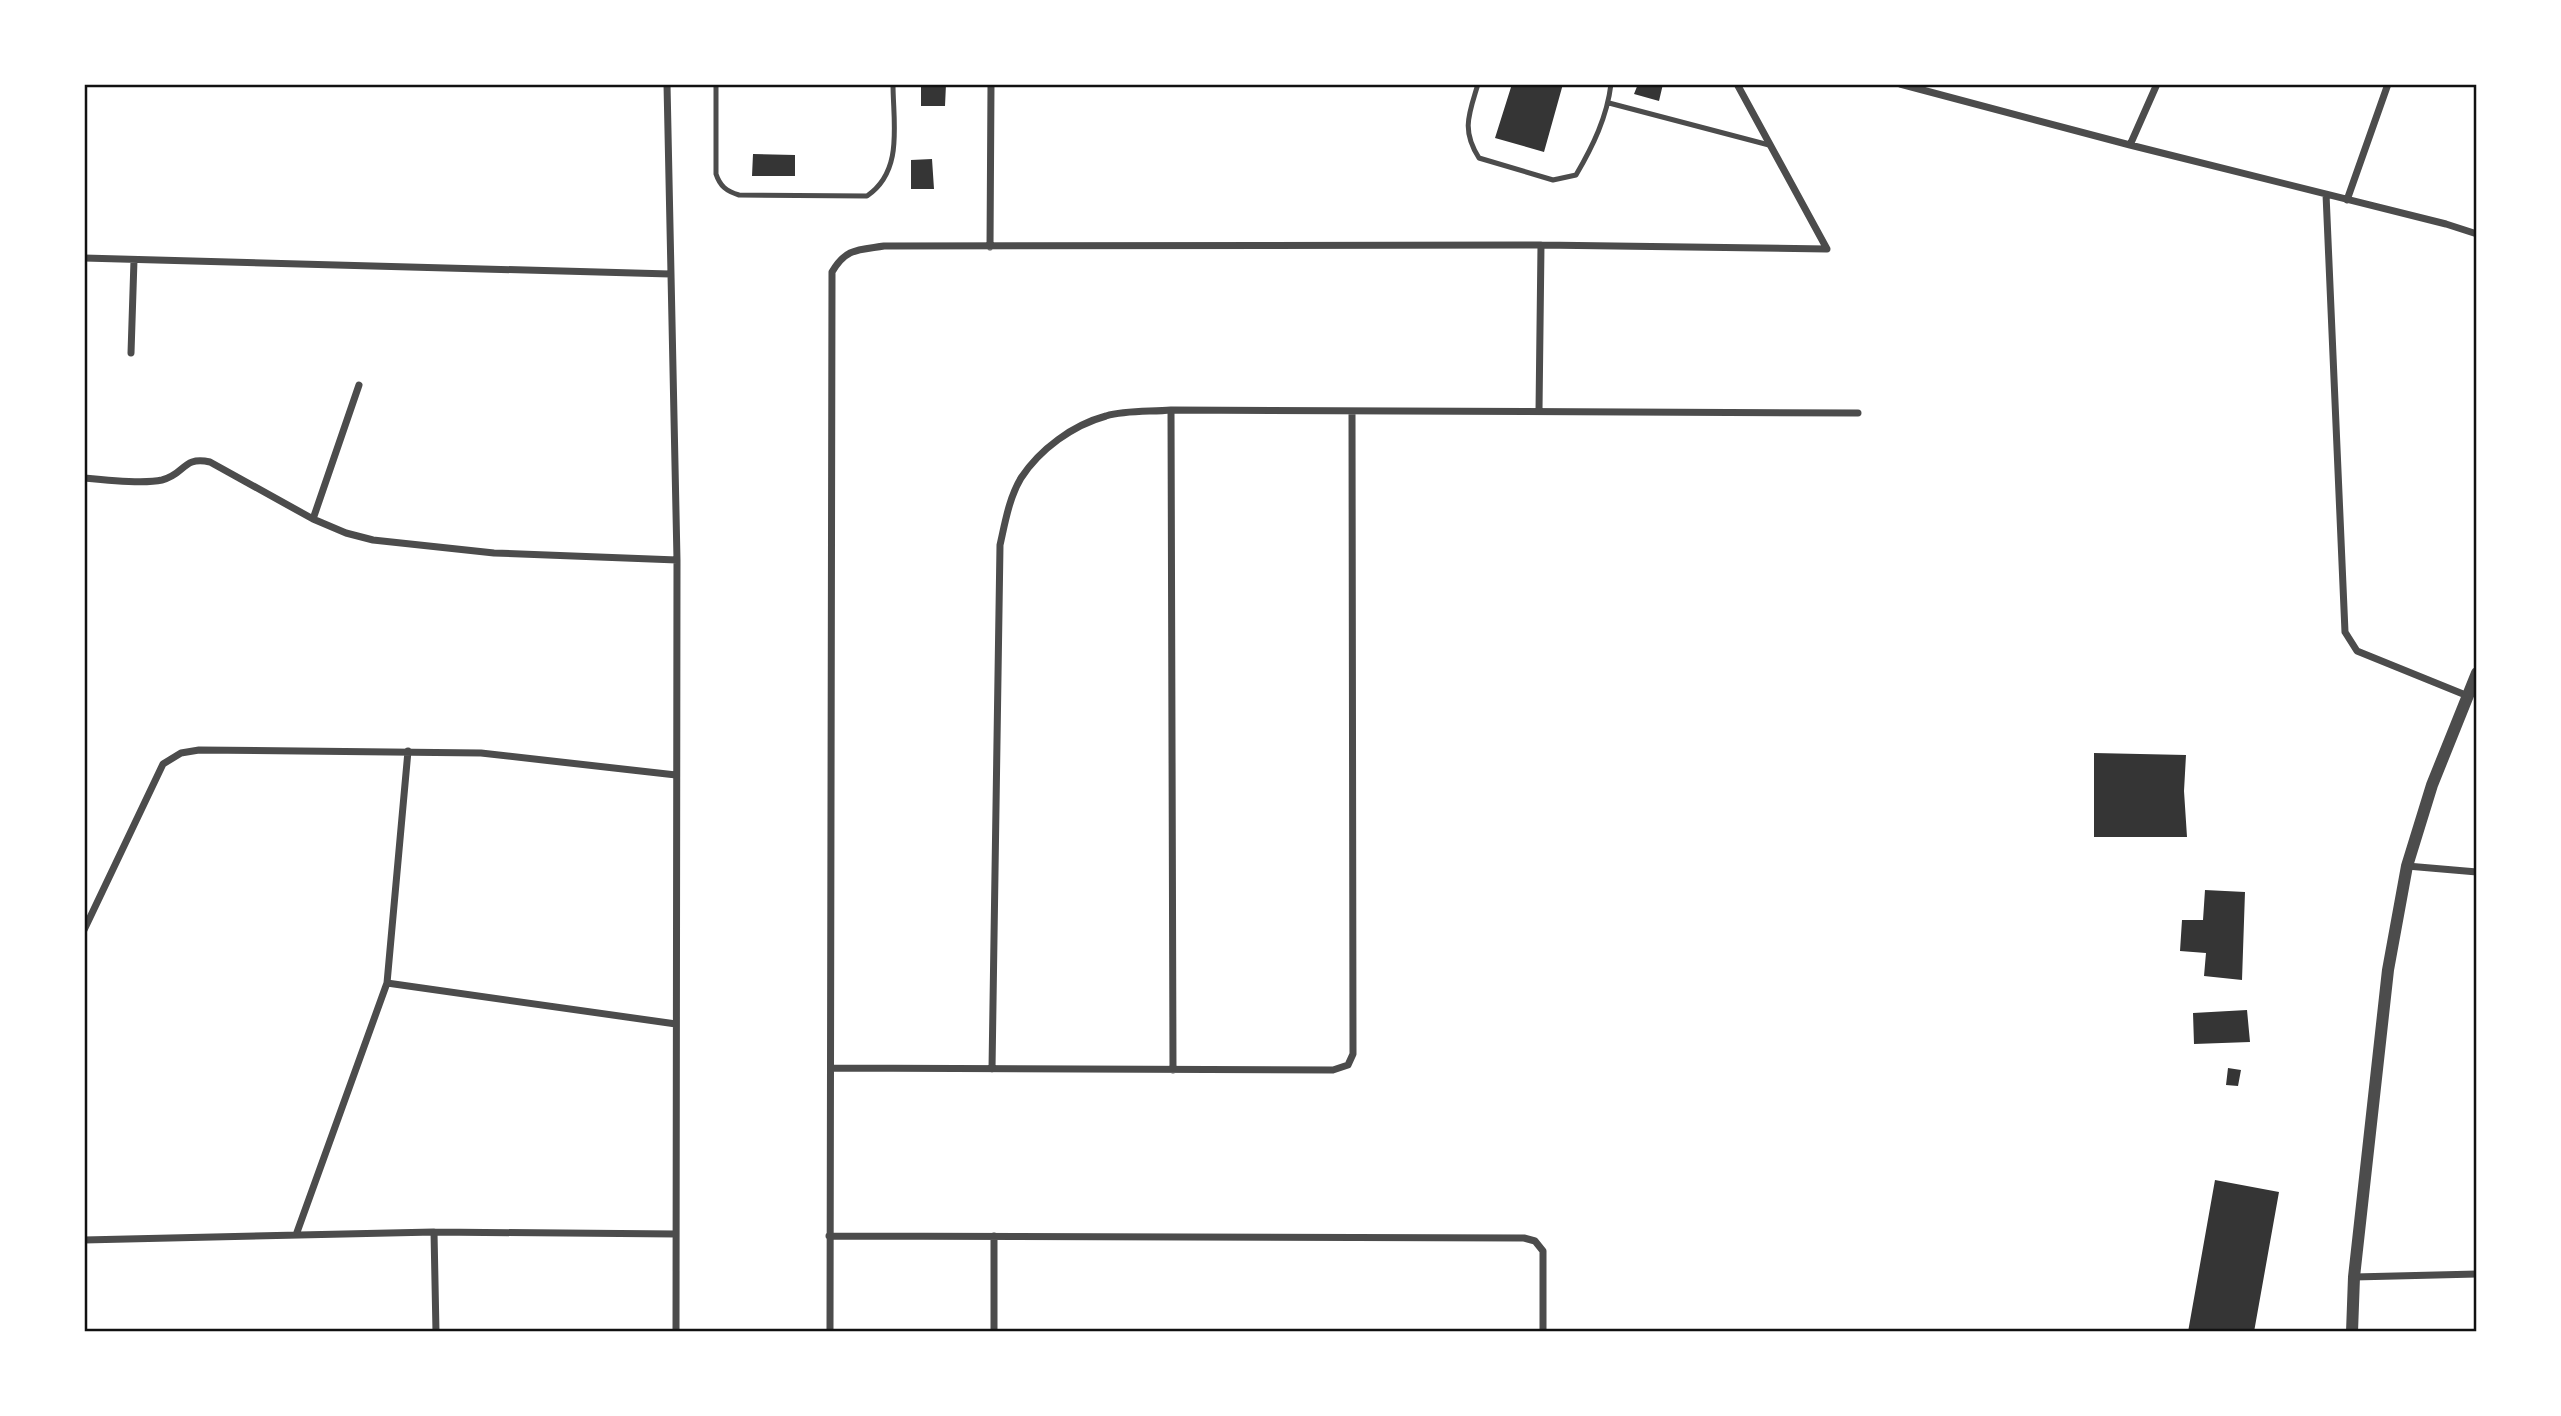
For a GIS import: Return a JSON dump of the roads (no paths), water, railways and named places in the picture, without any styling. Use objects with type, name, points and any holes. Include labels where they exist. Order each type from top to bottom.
[{"type":"street","points":[[667,84],[677,560],[676,1332]]},
{"type":"street","points":[[990,247],[991,84]]},
{"type":"street","points":[[830,1332],[832,272],[840,258],[854,250],[884,246],[1541,245],[1827,249],[1737,84]]},
{"type":"street","points":[[1900,84],[2477,234]]},
{"type":"street","points":[[2130,145],[2157,84]]},
{"type":"street","points":[[2347,200],[2388,84]]},
{"type":"street","points":[[2326,194],[2345,632],[2357,651],[2468,696]]},
{"type":"street","points":[[1539,411],[1541,245]]},
{"type":"street","points":[[84,258],[670,274]]},
{"type":"street","points":[[131,353],[134,260]]},
{"type":"street","points":[[313,519],[359,385]]},
{"type":"street","points":[[992,1069],[1000,545],[1007,513],[1020,479],[1043,451],[1074,429],[1108,415],[1171,410],[1858,413]]},
{"type":"street","points":[[1171,410],[1173,1070]]},
{"type":"street","points":[[831,1068],[1333,1070],[1348,1065],[1353,1054],[1352,411]]},
{"type":"street","points":[[84,478],[160,480],[178,474],[189,462],[200,460],[313,519],[346,533],[373,540],[494,553],[677,560]]},
{"type":"street","points":[[2352,1332],[2354,1277],[2388,970],[2407,866],[2432,786],[2477,673]]},
{"type":"street","points":[[84,930],[163,764],[181,753],[198,750],[481,753],[676,775]]},
{"type":"street","points":[[296,1235],[387,983],[408,751]]},
{"type":"street","points":[[2407,866],[2477,872]]},
{"type":"street","points":[[387,983],[676,1024]]},
{"type":"street","points":[[84,1240],[434,1232],[676,1234]]},
{"type":"street","points":[[434,1232],[436,1332]]},
{"type":"street","points":[[829,1236],[1524,1238],[1535,1241],[1543,1251],[1543,1332]]},
{"type":"street","points":[[994,1236],[994,1332]]},
{"type":"street","points":[[2354,1277],[2477,1274]]},
{"type":"lane","points":[[716,84],[716,174],[719,184],[729,192],[739,195],[841,196],[867,196],[879,188],[889,170],[894,156],[893,84]]},
{"type":"lane","points":[[1478,84],[1467,119],[1470,143],[1479,158],[1553,180],[1576,174],[1592,149],[1609,103],[1611,84]]},
{"type":"lane","points":[[1609,103],[1769,145]]}]
